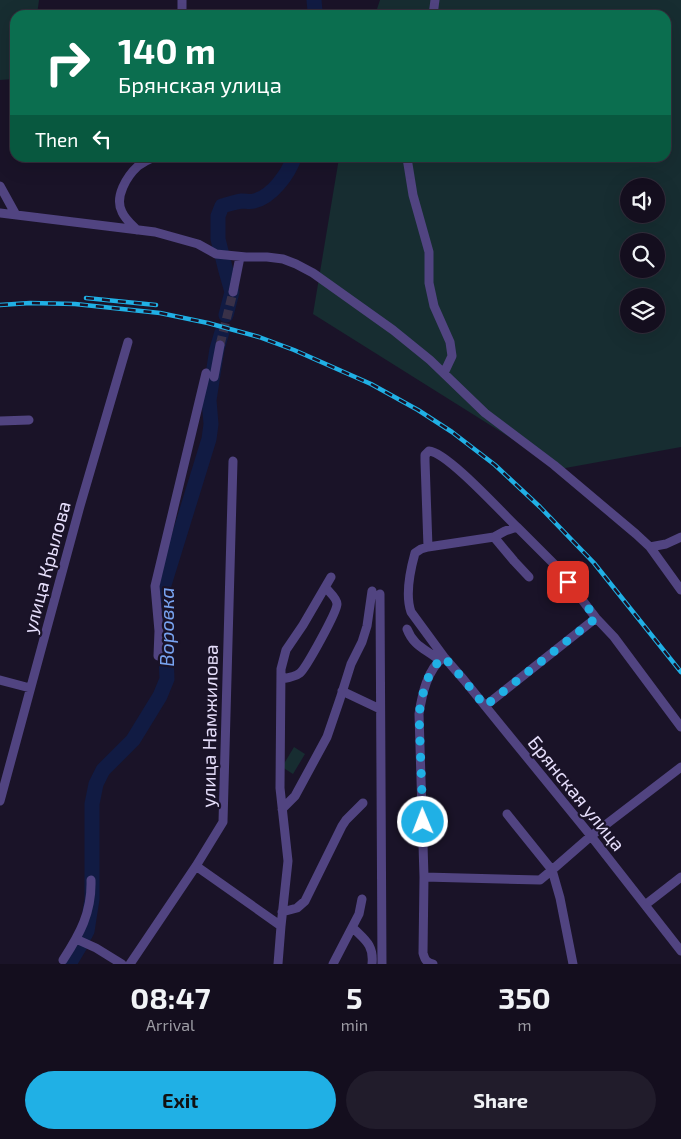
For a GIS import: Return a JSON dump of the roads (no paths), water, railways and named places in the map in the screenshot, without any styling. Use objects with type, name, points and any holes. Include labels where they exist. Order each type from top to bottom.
[{"type":"street","points":[[137,230],[120,210],[120,200],[128,178],[146,162]]},
{"type":"street","points":[[408,162],[413,196],[429,252],[429,283],[434,306],[450,342],[452,356],[444,373]]},
{"type":"street","points":[[0,186],[16,216]]},
{"type":"street","points":[[0,212],[16,216],[155,232],[198,244],[216,254],[240,257],[267,257],[296,264],[313,272],[393,330],[430,360],[485,413],[554,465],[650,547],[681,590]]},
{"type":"street","points":[[233,292],[240,257]]},
{"type":"street","name":"улица Крылова","points":[[0,801],[80,506],[128,342]]},
{"type":"street","points":[[158,656],[159,631],[156,586],[210,375],[220,345]]},
{"type":"street","points":[[0,421],[29,420]]},
{"type":"street","points":[[428,548],[425,455],[429,452],[436,453],[455,467],[557,567],[596,618],[614,637],[681,726]]},
{"type":"street","name":"улица Намжилова","points":[[130,964],[196,866],[223,822],[232,461]]},
{"type":"street","points":[[442,659],[411,612],[408,604],[411,569],[415,553],[428,548],[494,537],[517,527]]},
{"type":"street","points":[[494,537],[529,577]]},
{"type":"street","points":[[650,547],[666,544],[681,537]]},
{"type":"street","points":[[278,964],[288,861],[280,788],[281,669],[286,650],[326,588],[331,577]]},
{"type":"street","points":[[281,679],[298,674],[305,668],[328,624],[337,601],[326,588]]},
{"type":"street","points":[[282,809],[294,796],[327,737],[351,664],[362,642],[376,592],[380,708],[382,964]]},
{"type":"street","points":[[485,706],[596,618]]},
{"type":"street","points":[[408,628],[410,636],[416,644],[442,659]]},
{"type":"street","points":[[433,964],[425,960],[423,953],[424,877],[419,714],[429,676],[433,667],[442,659]]},
{"type":"street","name":"Брянская улица","points":[[442,659],[464,680],[592,836],[681,951]]},
{"type":"street","points":[[0,680],[30,688]]},
{"type":"street","points":[[342,691],[380,708]]},
{"type":"street","points":[[424,877],[540,880],[592,836],[681,768]]},
{"type":"street","points":[[282,912],[297,908],[305,901],[342,826],[363,803]]},
{"type":"street","points":[[507,814],[552,870],[560,898],[572,964]]},
{"type":"street","points":[[196,866],[281,926]]},
{"type":"street","points":[[646,905],[681,877]]},
{"type":"street","points":[[63,960],[76,939],[88,910],[91,880]]},
{"type":"street","points":[[333,964],[353,928],[359,914],[362,899]]},
{"type":"street","points":[[353,928],[369,945],[372,951],[372,964]]},
{"type":"street","points":[[76,939],[96,948],[122,964]]},
{"type":"waterway","name":"Воровка","points":[[314,0],[315,10]]},
{"type":"waterway","name":"Воровка","points":[[226,315],[232,292],[218,239],[218,216],[222,206],[234,202],[261,199],[273,190],[288,171],[292,162]]},
{"type":"waterway","name":"Воровка","points":[[85,935],[92,899],[92,804],[96,784],[103,770],[133,740],[160,696],[167,679],[163,588],[209,439],[211,424],[209,400],[217,349],[222,332]]},
{"type":"waterway","name":"Воровка","points":[[69,964],[81,944]]},
{"type":"tunnel","points":[[220,345],[233,292]]},
{"type":"railway","points":[[86,298],[156,305]]},
{"type":"railway","points":[[0,305],[30,303],[75,304],[160,313],[208,323],[259,337],[294,350],[371,384],[418,410],[452,432],[495,465],[540,507],[594,563],[681,672]]}]
